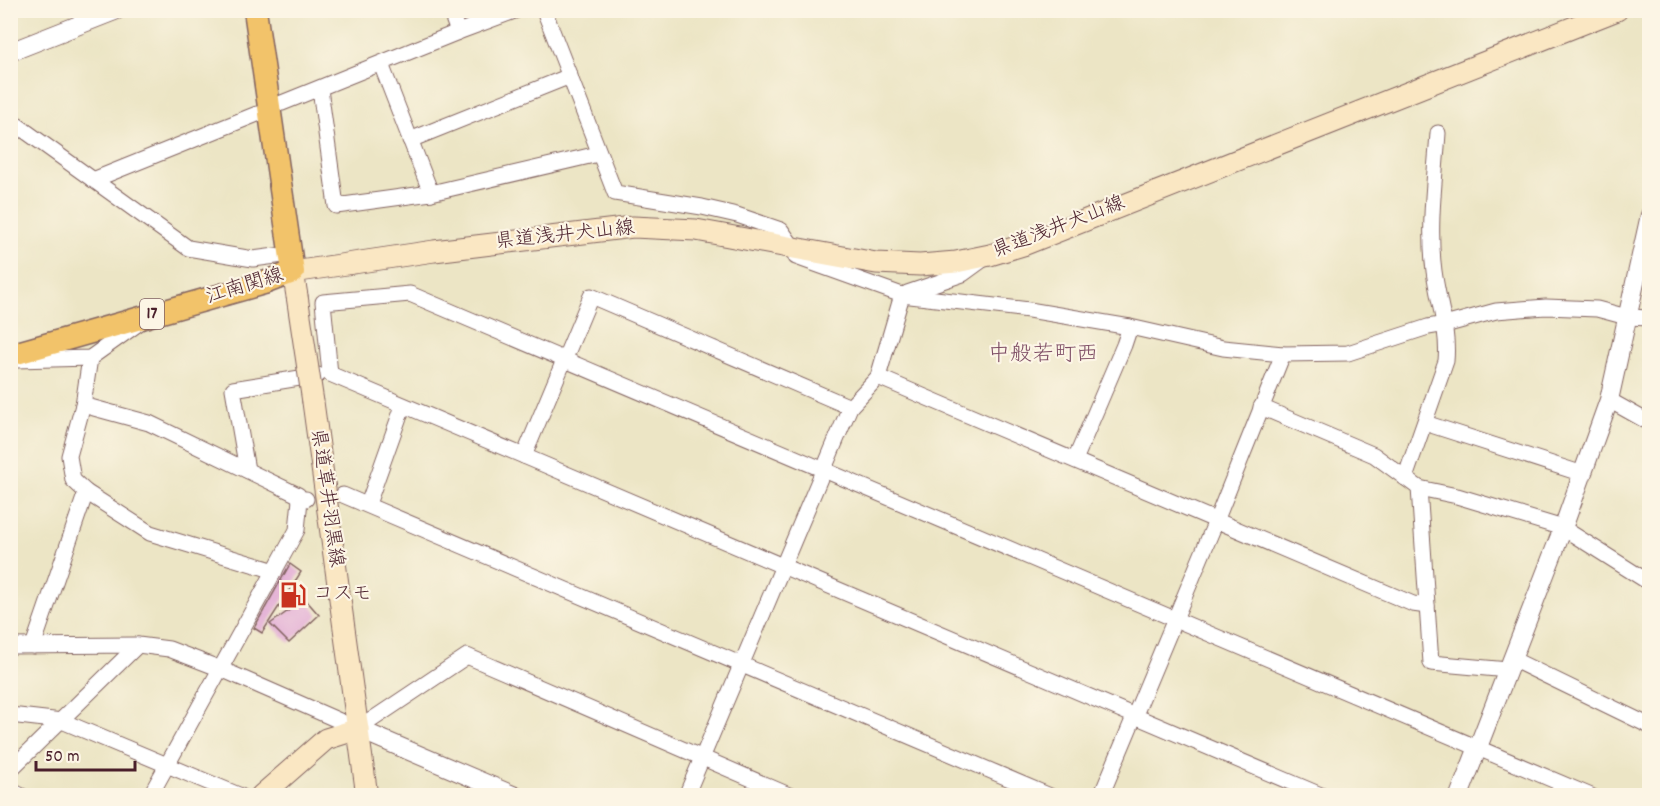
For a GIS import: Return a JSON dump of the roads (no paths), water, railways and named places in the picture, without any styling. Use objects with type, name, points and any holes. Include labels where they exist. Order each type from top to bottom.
[{"type":"main road","name":"江南関線","points":[[10,357],[275,279],[292,263],[255,10]]},
{"type":"main road","name":"県道浅井犬山線","points":[[292,263],[434,251],[633,227],[696,230],[876,263],[920,265],[956,262],[1023,245],[1617,10]]},
{"type":"main road","name":"県道草井羽黒線","points":[[292,263],[367,795]]},
{"type":"main road","points":[[261,795],[326,739],[358,729]]},
{"type":"street","points":[[10,52],[88,16],[117,10]]},
{"type":"street","points":[[450,10],[458,32]]},
{"type":"street","points":[[282,103],[517,10]]},
{"type":"street","points":[[544,10],[615,193],[702,207],[736,215],[781,230],[793,247],[796,257],[902,295],[1029,310],[1130,327],[1223,348],[1283,354],[1348,353],[1428,327],[1496,311],[1546,307],[1597,309],[1627,316],[1650,318]]},
{"type":"street","points":[[381,64],[431,193]]},
{"type":"street","points":[[410,140],[570,76]]},
{"type":"street","points":[[320,89],[336,206],[431,193],[598,154]]},
{"type":"street","points":[[93,180],[256,114]]},
{"type":"street","points":[[10,120],[188,248],[292,263]]},
{"type":"street","points":[[1405,478],[1446,361],[1448,344],[1434,271],[1432,233],[1438,133]]},
{"type":"street","points":[[1459,795],[1563,528],[1609,400],[1650,215]]},
{"type":"street","points":[[902,295],[963,274],[990,255]]},
{"type":"street","points":[[330,374],[323,302],[410,294],[1591,795]]},
{"type":"street","points":[[686,795],[850,407],[878,377],[902,295]]},
{"type":"street","points":[[524,456],[591,296],[850,407]]},
{"type":"street","points":[[10,357],[90,358],[152,314]]},
{"type":"street","points":[[1075,460],[1130,327]]},
{"type":"street","points":[[1101,795],[1283,354]]},
{"type":"street","points":[[90,358],[82,405],[69,456],[73,480],[86,492],[150,533],[275,571]]},
{"type":"street","points":[[247,470],[233,389],[330,374],[1323,795]]},
{"type":"street","points":[[878,377],[1413,604],[1427,606]]},
{"type":"street","points":[[1609,400],[1650,423]]},
{"type":"street","points":[[82,405],[149,423],[298,495],[303,500],[297,530],[150,795]]},
{"type":"street","points":[[368,504],[404,406]]},
{"type":"street","points":[[1261,407],[1374,455],[1419,488],[1457,496],[1563,528],[1650,583]]},
{"type":"street","points":[[1425,423],[1583,474]]},
{"type":"street","points":[[1419,488],[1431,663],[1510,664],[1650,726]]},
{"type":"street","points":[[33,646],[86,492]]},
{"type":"street","points":[[343,495],[1050,795]]},
{"type":"street","points":[[10,646],[138,645],[169,649],[515,795]]},
{"type":"street","points":[[10,770],[138,645]]},
{"type":"street","points":[[358,729],[467,656],[791,795]]},
{"type":"street","points":[[10,715],[62,721],[241,795]]},
{"type":"street","points":[[10,790],[22,795]]},
{"type":"place","name":"コスモ","points":[[293,595]]},
{"type":"district","name":"中般若町西","points":[[1043,355]]}]
